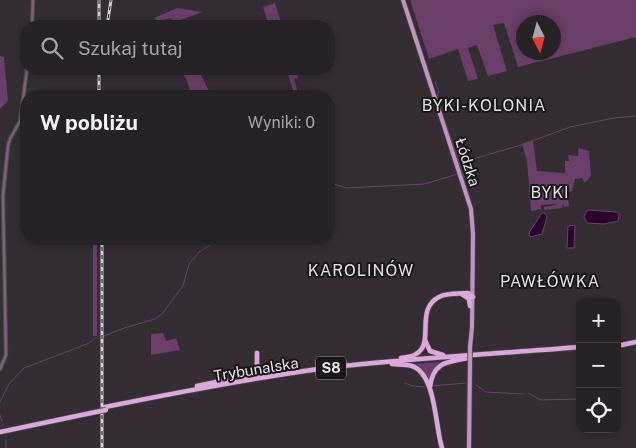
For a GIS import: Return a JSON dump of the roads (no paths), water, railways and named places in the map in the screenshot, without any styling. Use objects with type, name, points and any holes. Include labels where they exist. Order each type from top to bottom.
[{"type":"highway","points":[[401,358],[413,356],[423,346],[425,316],[430,304],[445,296],[470,294],[470,306]]},
{"type":"highway","points":[[424,339],[431,351],[443,355]]},
{"type":"highway","points":[[621,343],[636,341]]},
{"type":"highway","name":"Trybunalska","points":[[106,408],[258,381],[392,364],[469,361],[576,349]]},
{"type":"highway","name":"Trybunalska","points":[[0,431],[169,394],[328,368],[576,349]]},
{"type":"highway","points":[[247,377],[256,370],[258,354],[261,369],[264,372],[270,373]]},
{"type":"highway","points":[[169,394],[202,384],[270,373],[401,358],[496,354]]},
{"type":"highway","points":[[430,388],[432,376],[440,366],[449,362],[469,361]]},
{"type":"highway","points":[[392,364],[410,366],[418,370],[425,377],[430,388],[442,448]]},
{"type":"main road","name":"Łódzka","points":[[403,0],[472,215],[469,448]]},
{"type":"main road","name":"Łódzka","points":[[470,306],[470,348]]},
{"type":"street","points":[[32,20],[34,0]]},
{"type":"street","points":[[24,90],[26,75]]},
{"type":"street","points":[[0,369],[6,355],[3,190],[9,140],[20,121]]},
{"type":"waterway","points":[[408,8],[412,21]]},
{"type":"waterway","points":[[413,23],[424,57]]},
{"type":"waterway","points":[[425,60],[430,75]]},
{"type":"waterway","points":[[435,82],[438,89]]},
{"type":"waterway","points":[[437,97],[439,91]]},
{"type":"waterway","points":[[437,98],[459,162]]},
{"type":"waterway","points":[[464,177],[459,163],[521,145],[570,127],[614,118],[636,116]]},
{"type":"waterway","points":[[335,184],[346,188],[424,184],[458,174]]},
{"type":"waterway","points":[[464,180],[471,201]]},
{"type":"waterway","points":[[102,337],[155,319],[162,314],[183,286],[189,264],[199,252],[210,245]]},
{"type":"waterway","points":[[0,402],[9,384],[24,368],[87,344],[97,337]]},
{"type":"waterway","points":[[405,383],[424,387]]},
{"type":"waterway","points":[[432,386],[466,383]]},
{"type":"waterway","points":[[476,385],[486,392],[524,394]]},
{"type":"waterway","points":[[528,393],[541,400],[576,399]]},
{"type":"waterway","points":[[0,415],[2,421]]},
{"type":"waterway","points":[[6,440],[6,448]]},
{"type":"railway","points":[[99,0],[99,20]]},
{"type":"railway","points":[[108,20],[111,0]]},
{"type":"railway","points":[[99,75],[99,90]]},
{"type":"railway","points":[[102,245],[102,448]]},
{"type":"district","name":"BYKI-KOLONIA","points":[[484,105]]},
{"type":"district","name":"BYKI","points":[[550,192]]},
{"type":"district","name":"KAROLINÓW","points":[[361,270]]},
{"type":"district","name":"PAWŁÓWKA","points":[[550,281]]}]
